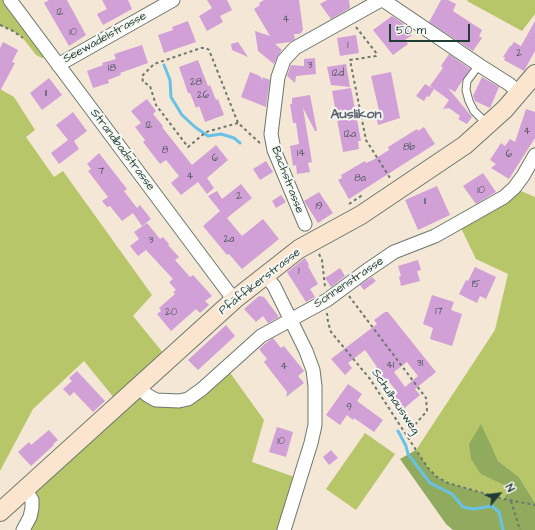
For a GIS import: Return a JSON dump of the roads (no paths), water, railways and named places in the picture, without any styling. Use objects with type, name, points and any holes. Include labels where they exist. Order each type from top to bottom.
[{"type":"main road","name":"Pfäffikerstrasse","points":[[0,512],[234,300],[265,275],[299,249],[337,230],[465,145],[530,85]]},
{"type":"street","name":"Strandbadstrasse","points":[[10,0],[234,300]]},
{"type":"street","name":"Seewadelstrasse","points":[[58,65],[173,0]]},
{"type":"street","name":"Bachstrasse","points":[[305,224],[274,150],[271,134],[278,77],[284,60],[295,48],[382,0]]},
{"type":"street","points":[[382,0],[510,84],[530,85]]},
{"type":"street","name":"Sonnenstrasse","points":[[138,386],[147,395],[156,400],[179,401],[188,399],[202,390],[262,336],[327,300],[394,252],[435,236],[489,207],[504,197],[514,188],[523,176],[535,155]]},
{"type":"street","points":[[265,275],[274,286],[306,350],[313,370],[316,406],[315,425],[311,443],[284,530]]},
{"type":"street","points":[[23,530],[30,517],[32,508],[32,500],[24,489]]},
{"type":"lane","points":[[479,65],[467,81],[466,90],[474,111],[488,125]]},
{"type":"waterway","points":[[164,65],[170,80],[171,97],[182,115],[208,136],[221,134],[234,138],[240,143]]},
{"type":"waterway","points":[[398,431],[406,446],[408,454],[430,483],[452,494],[463,507],[474,509],[492,506],[499,512],[503,530]]},
{"type":"district","name":"Auslikon","points":[[356,115]]}]
